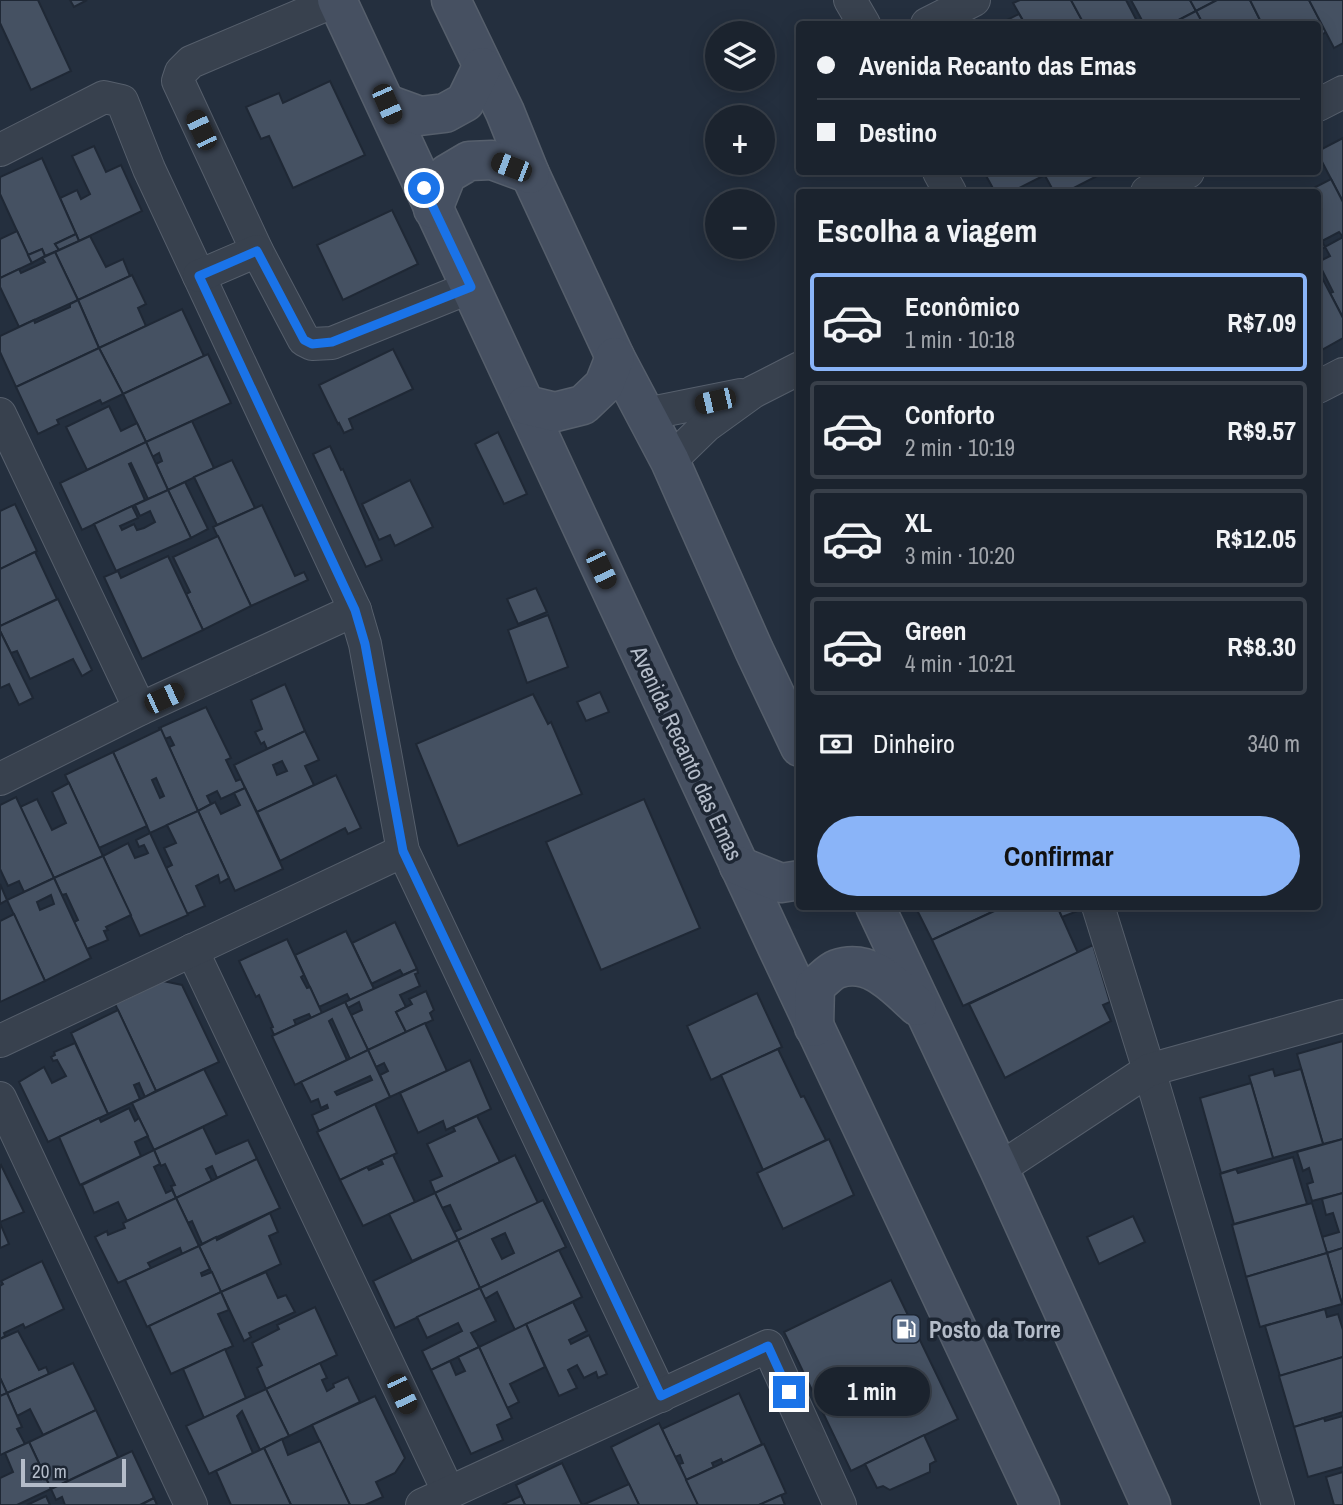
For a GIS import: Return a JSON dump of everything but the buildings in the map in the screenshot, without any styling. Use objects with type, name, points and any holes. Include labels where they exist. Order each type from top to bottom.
[{"type":"main road","name":"Avenida Recanto das Emas","points":[[337,0],[1032,1502]]},
{"type":"main road","points":[[451,0],[505,112],[530,174],[615,357],[670,461],[796,739]]},
{"type":"main road","points":[[387,104],[420,116],[445,113],[465,102],[482,67]]},
{"type":"main road","points":[[433,209],[447,174],[469,161],[492,160],[530,174]]},
{"type":"main road","points":[[526,405],[555,412],[583,405],[604,385],[615,357]]},
{"type":"main road","points":[[739,866],[781,883],[796,881]]},
{"type":"main road","points":[[877,910],[999,1169],[1151,1505]]},
{"type":"main road","points":[[814,1027],[815,986],[835,969],[859,965],[885,977],[926,1014]]},
{"type":"street","points":[[337,0],[191,62],[181,72],[178,81],[257,251],[304,340],[312,344],[332,342],[471,287]]},
{"type":"street","points":[[850,0],[862,21]]},
{"type":"street","points":[[933,21],[974,0]]},
{"type":"street","points":[[1321,103],[1343,92]]},
{"type":"street","points":[[4,138],[104,97],[122,101],[149,169],[355,610],[365,644],[403,851],[661,1396]]},
{"type":"street","points":[[1153,189],[1182,175]]},
{"type":"street","points":[[199,276],[257,251]]},
{"type":"street","points":[[670,461],[706,426],[753,392],[796,370]]},
{"type":"street","points":[[1321,385],[1343,374]]},
{"type":"street","points":[[646,414],[753,392]]},
{"type":"street","points":[[0,414],[140,709]]},
{"type":"street","points":[[0,779],[140,709],[355,610]]},
{"type":"street","points":[[0,1041],[403,851]]},
{"type":"street","points":[[1099,910],[1278,1505]]},
{"type":"street","points":[[192,950],[436,1499],[768,1346],[840,1505]]},
{"type":"street","points":[[999,1169],[1149,1070],[1343,1016]]},
{"type":"street","points":[[0,1098],[191,1505]]},
{"type":"place","name":"Posto da Torre","points":[[906,1329]]},
{"type":"route","points":[[424,188],[471,287],[332,342],[322,345],[304,340],[257,251],[199,276],[355,610],[365,644],[403,851],[661,1396],[768,1346],[789,1392]]}]
